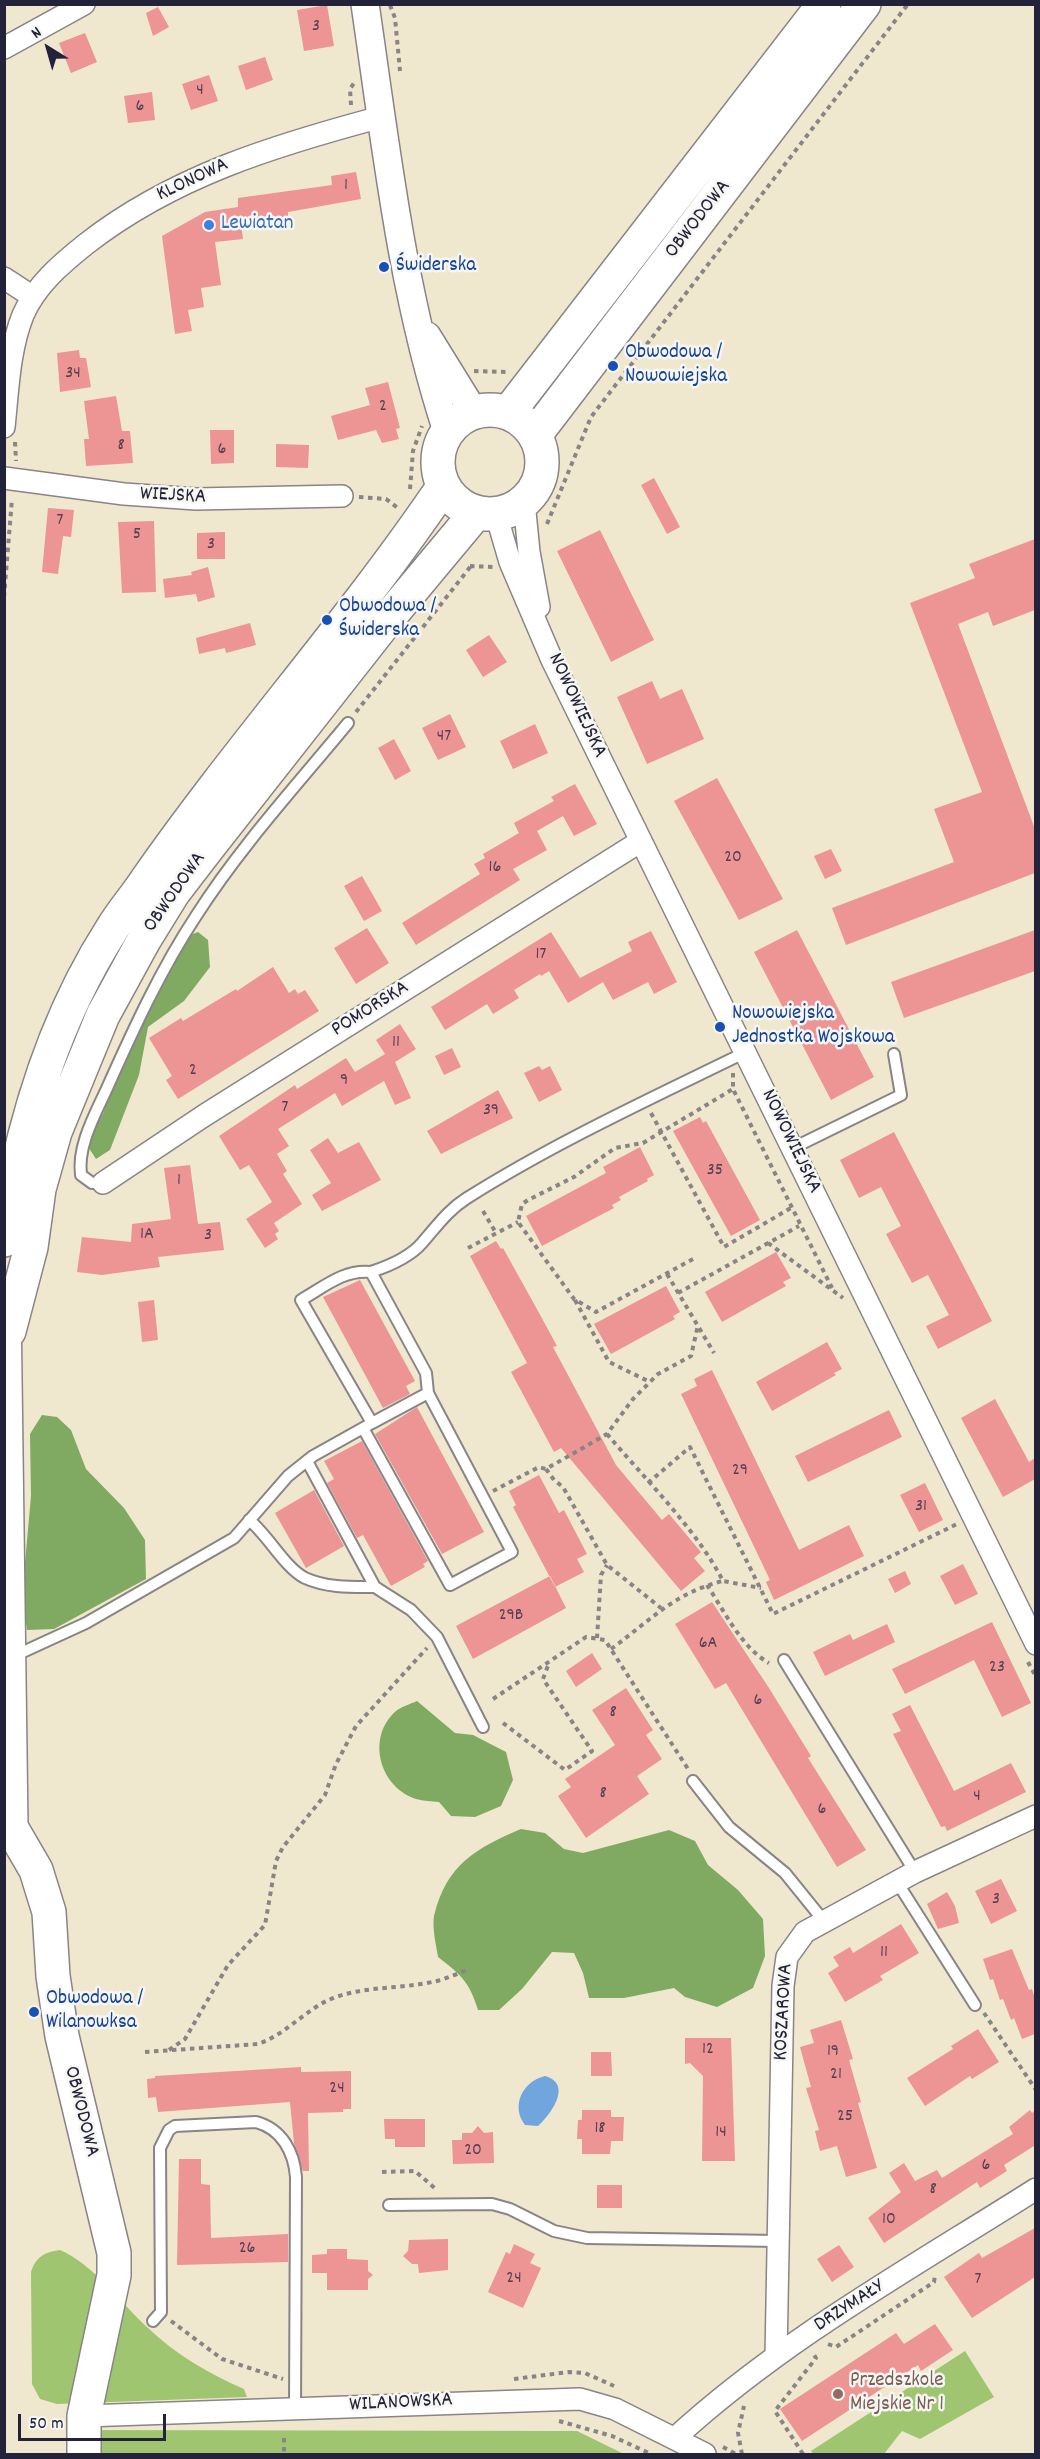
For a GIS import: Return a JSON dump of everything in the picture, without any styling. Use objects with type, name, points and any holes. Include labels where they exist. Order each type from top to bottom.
[{"type":"main road","name":"OBWODOWA","points":[[508,413],[824,4]]},
{"type":"main road","name":"OBWODOWA","points":[[7,1341],[31,1247],[39,1189],[55,1132],[103,1015],[173,893],[386,621],[499,510],[535,488],[541,471],[541,452],[535,435],[864,4]]},
{"type":"main road","points":[[499,510],[457,503],[443,487],[437,458],[435,427],[474,412],[491,409],[508,413],[524,422],[535,435]]},
{"type":"main road","name":"OBWODOWA","points":[[4,1240],[19,1158],[36,1097],[79,988],[111,929],[225,773],[398,552],[443,487]]},
{"type":"main road","name":"OBWODOWA","points":[[4,1303],[7,1341],[11,1827],[36,1870],[49,1912],[53,1976],[62,2036],[114,2253],[114,2275],[84,2416],[84,2454]]},
{"type":"street","points":[[4,48],[84,4]]},
{"type":"street","points":[[365,4],[401,245],[430,378],[435,427]]},
{"type":"street","name":"KLONOWA","points":[[10,429],[15,339],[33,297],[74,253],[115,223],[164,192],[228,162],[381,117]]},
{"type":"street","points":[[4,278],[33,297]]},
{"type":"street","points":[[419,323],[474,412]]},
{"type":"street","name":"WIEJSKA","points":[[13,479],[124,494],[196,499],[342,496]]},
{"type":"street","name":"NOWOWIEJSKA","points":[[499,510],[510,562],[546,640]]},
{"type":"street","name":"NOWOWIEJSKA","points":[[499,510],[529,552],[552,660],[641,841],[739,1055],[793,1148],[1035,1644]]},
{"type":"street","name":"POMORSKA","points":[[103,1183],[215,1108],[641,841]]},
{"type":"street","name":"KOSZAROWA","points":[[776,2356],[783,1970],[794,1944],[823,1920],[906,1877],[1035,1816]]},
{"type":"street","name":"DRZYMAŁY","points":[[675,2438],[706,2409],[776,2356],[1035,2189]]},
{"type":"street","name":"WILANOWSKA","points":[[84,2416],[295,2410],[448,2401],[580,2399],[615,2409],[705,2454]]},
{"type":"lane","points":[[103,1183],[92,1183],[81,1175],[80,1163],[88,1130],[135,1026],[195,918],[231,865],[348,723]]},
{"type":"lane","points":[[793,1148],[901,1095],[894,1054]]},
{"type":"lane","points":[[371,1272],[426,1373],[428,1393],[512,1552],[450,1585],[301,1300],[340,1276],[358,1271],[371,1272],[389,1266],[421,1245],[445,1214],[465,1198],[645,1101],[739,1055]]},
{"type":"lane","points":[[8,1658],[46,1643],[96,1618],[234,1538],[288,1476],[307,1461],[428,1393]]},
{"type":"lane","points":[[307,1461],[375,1587],[411,1611],[437,1637],[483,1727]]},
{"type":"lane","points":[[249,1520],[304,1577],[339,1587],[375,1587]]},
{"type":"lane","points":[[784,1660],[975,2005]]},
{"type":"lane","points":[[693,1781],[729,1827],[785,1873],[823,1920]]},
{"type":"lane","points":[[157,2316],[160,2148],[165,2137],[175,2126],[256,2121],[267,2125],[287,2145],[294,2157],[296,2177],[295,2410]]},
{"type":"lane","points":[[389,2205],[492,2204],[510,2209],[554,2231],[587,2238],[778,2241]]},
{"type":"path","points":[[545,528],[591,417],[908,4]]},
{"type":"path","points":[[469,368],[482,372],[518,372]]},
{"type":"path","points":[[410,495],[413,451],[435,427]]},
{"type":"path","points":[[4,597],[7,516],[11,502],[14,452],[10,429]]},
{"type":"path","points":[[342,496],[386,499],[401,512],[405,503]]},
{"type":"path","points":[[348,723],[471,566]]},
{"type":"path","points":[[492,567],[496,577]]},
{"type":"path","points":[[739,1055],[733,1089],[832,1288],[768,1243]]},
{"type":"path","points":[[650,1382],[609,1362],[586,1314],[518,1222],[518,1212],[528,1200],[574,1177],[615,1148],[643,1143],[733,1089]]},
{"type":"path","points":[[645,1101],[724,1247],[791,1208]]},
{"type":"path","points":[[483,1211],[496,1233]]},
{"type":"path","points":[[468,1248],[518,1222]]},
{"type":"path","points":[[678,1293],[800,1226]]},
{"type":"path","points":[[574,1299],[596,1312],[693,1259]]},
{"type":"path","points":[[667,1274],[714,1353]]},
{"type":"path","points":[[546,1469],[607,1434],[633,1399],[658,1374],[692,1356],[698,1325]]},
{"type":"path","points":[[607,1434],[713,1561],[723,1581]]},
{"type":"path","points":[[648,1483],[690,1447],[773,1614],[960,1523]]},
{"type":"path","points":[[483,1497],[539,1467],[546,1469],[573,1503],[607,1565],[662,1608]]},
{"type":"path","points":[[597,1638],[602,1575],[607,1565]]},
{"type":"path","points":[[611,1649],[654,1618],[662,1608],[686,1593],[723,1581],[760,1588]]},
{"type":"path","points":[[169,2050],[185,2039],[228,1965],[265,1925],[276,1861],[284,1847],[325,1795],[336,1764],[356,1726],[437,1637]]},
{"type":"path","points":[[494,1699],[585,1638],[604,1640],[693,1777],[693,1781]]},
{"type":"path","points":[[503,1723],[565,1770],[592,1751],[543,1678],[550,1662]]},
{"type":"path","points":[[145,2052],[258,2044],[275,2038],[315,2008],[335,1997],[372,1988],[433,1982],[467,1970]]},
{"type":"path","points":[[975,2005],[987,2016],[1035,2090]]},
{"type":"path","points":[[382,2172],[415,2171],[443,2194]]},
{"type":"path","points":[[157,2316],[222,2359],[294,2382]]},
{"type":"path","points":[[803,2454],[776,2411],[816,2358],[809,2348]]},
{"type":"path","points":[[512,2379],[577,2373],[617,2387]]},
{"type":"path","points":[[742,2454],[738,2433],[740,2416],[747,2398]]},
{"type":"path","points":[[284,2438],[284,2454]]},
{"type":"green space","points":[[198,932],[208,940],[210,967],[184,1001],[148,1027],[139,1075],[110,1150],[96,1159],[87,1145],[92,1130],[103,1114],[134,1021],[182,938]]},
{"type":"green space","points":[[42,1415],[57,1417],[71,1430],[86,1469],[124,1508],[145,1540],[146,1579],[54,1629],[27,1630],[22,1596],[31,1496],[30,1434]]},
{"type":"green space","points":[[417,1701],[455,1733],[473,1735],[506,1752],[513,1780],[501,1806],[475,1817],[451,1816],[439,1802],[416,1799],[403,1793],[393,1784],[381,1760],[379,1747],[381,1734],[396,1711]]},
{"type":"green space","points":[[521,1829],[545,1833],[564,1849],[583,1853],[669,1830],[695,1841],[708,1865],[738,1890],[763,1919],[765,1956],[753,1988],[717,2007],[685,1997],[674,1988],[624,1998],[589,1998],[583,1973],[574,1953],[552,1952],[522,1989],[499,2010],[478,2010],[463,1979],[438,1957],[434,1916],[446,1884],[465,1860],[490,1843]]},
{"type":"green space","points":[[60,2250],[95,2274],[169,2346],[205,2370],[244,2389],[247,2397],[57,2404],[40,2399],[32,2384],[31,2272],[41,2256]]},
{"type":"green space","points":[[965,2351],[994,2397],[920,2439],[902,2431],[884,2454],[813,2454],[811,2451]]},
{"type":"green space","points":[[71,2430],[577,2431],[624,2454],[71,2454]]},
{"type":"water","points":[[545,2076],[558,2086],[557,2100],[549,2114],[538,2126],[525,2125],[519,2110],[521,2095],[530,2083]]},
{"type":"building","points":[[327,5],[334,46],[304,51],[297,10]]},
{"type":"building","points":[[158,7],[169,27],[153,36],[146,13]]},
{"type":"building","points":[[85,33],[97,62],[71,73],[59,43]]},
{"type":"building","points":[[265,57],[273,80],[246,90],[238,66]]},
{"type":"building","points":[[209,75],[218,101],[191,110],[182,84]]},
{"type":"building","points":[[152,92],[155,120],[128,123],[124,96]]},
{"type":"building","points":[[356,172],[361,199],[288,212],[288,217],[241,223],[243,239],[215,242],[221,285],[201,288],[204,307],[188,310],[192,331],[175,334],[162,236],[205,212],[238,207],[238,198],[332,185],[331,176]]},
{"type":"building","points":[[79,350],[80,358],[86,358],[91,387],[60,392],[57,353]]},
{"type":"building","points":[[388,382],[400,428],[396,429],[399,439],[382,443],[376,430],[338,440],[331,416],[370,405],[365,388]]},
{"type":"building","points":[[116,396],[122,431],[130,431],[133,463],[86,466],[84,439],[89,439],[84,401]]},
{"type":"building","points":[[210,430],[234,430],[234,463],[211,464]]},
{"type":"building","points":[[276,444],[309,445],[308,468],[276,467]]},
{"type":"building","points":[[654,478],[680,527],[667,534],[641,485]]},
{"type":"building","points":[[48,508],[74,510],[71,537],[63,536],[58,574],[42,572]]},
{"type":"building","points":[[154,521],[156,592],[122,593],[118,522]]},
{"type":"building","points":[[600,530],[654,640],[611,662],[557,551]]},
{"type":"building","points":[[225,532],[225,559],[197,559],[197,533]]},
{"type":"building","points":[[1035,539],[1035,610],[993,626],[988,612],[958,624],[1035,829],[1035,873],[846,945],[832,908],[954,862],[934,809],[982,792],[910,603],[975,578],[969,564]]},
{"type":"building","points":[[208,567],[215,597],[198,602],[196,594],[165,598],[163,579],[192,575],[191,572]]},
{"type":"building","points":[[250,623],[256,645],[226,653],[225,648],[199,654],[196,638]]},
{"type":"building","points":[[489,635],[507,662],[483,677],[466,650]]},
{"type":"building","points":[[652,681],[660,699],[682,689],[704,739],[647,764],[617,697]]},
{"type":"building","points":[[450,714],[466,747],[438,760],[422,728]]},
{"type":"building","points":[[535,724],[548,753],[513,769],[500,741]]},
{"type":"building","points":[[394,739],[411,771],[395,780],[378,748]]},
{"type":"building","points":[[717,778],[783,899],[739,920],[674,801]]},
{"type":"building","points":[[575,784],[597,824],[574,836],[563,816],[537,831],[547,850],[513,869],[520,880],[416,945],[402,923],[480,874],[474,864],[485,858],[483,854],[519,833],[514,823],[554,801],[551,797]]},
{"type":"building","points":[[831,849],[842,871],[825,879],[814,856]]},
{"type":"building","points":[[362,876],[382,911],[364,921],[344,886]]},
{"type":"building","points":[[367,928],[389,963],[356,984],[334,948]]},
{"type":"building","points":[[797,930],[874,1077],[831,1100],[754,952]]},
{"type":"building","points":[[1035,930],[1035,971],[904,1018],[891,982]]},
{"type":"building","points":[[651,931],[677,982],[654,994],[648,982],[613,1000],[603,982],[568,1003],[549,971],[514,990],[519,998],[493,1014],[487,1004],[445,1030],[431,1007],[551,932],[580,978],[632,951],[628,942]]},
{"type":"building","points":[[273,967],[289,993],[295,989],[298,994],[305,990],[319,1011],[178,1099],[166,1080],[172,1076],[149,1038],[181,1018],[183,1021],[236,989],[237,991]]},
{"type":"building","points":[[400,1024],[416,1049],[395,1062],[411,1098],[395,1105],[384,1081],[342,1106],[335,1093],[278,1129],[289,1146],[277,1154],[287,1171],[283,1174],[302,1204],[274,1223],[279,1231],[275,1234],[278,1239],[265,1248],[246,1219],[272,1202],[249,1165],[240,1170],[219,1136],[295,1085],[297,1089],[346,1058],[355,1072],[385,1054],[376,1040]]},
{"type":"building","points":[[452,1048],[461,1067],[444,1075],[435,1056]]},
{"type":"building","points":[[539,1066],[542,1070],[550,1066],[562,1090],[539,1102],[524,1073]]},
{"type":"building","points":[[498,1090],[513,1118],[441,1154],[427,1131]]},
{"type":"building","points":[[700,1117],[703,1123],[706,1121],[760,1220],[731,1236],[673,1131]]},
{"type":"building","points":[[894,1132],[992,1321],[938,1349],[926,1326],[949,1315],[928,1275],[912,1283],[886,1234],[901,1226],[881,1187],[859,1198],[840,1160]]},
{"type":"building","points":[[328,1138],[338,1153],[359,1142],[381,1180],[322,1211],[312,1195],[331,1183],[310,1150]]},
{"type":"building","points":[[640,1147],[654,1175],[647,1179],[648,1181],[619,1197],[621,1200],[612,1205],[614,1208],[542,1246],[526,1216],[606,1173],[603,1167]]},
{"type":"building","points":[[190,1165],[198,1224],[220,1222],[224,1250],[158,1257],[160,1267],[102,1275],[77,1272],[82,1237],[131,1242],[132,1224],[171,1219],[164,1168]]},
{"type":"building","points":[[496,1241],[501,1249],[503,1248],[557,1346],[553,1347],[616,1465],[662,1520],[669,1514],[701,1552],[694,1558],[705,1571],[681,1591],[561,1448],[554,1452],[511,1372],[527,1363],[470,1256]]},
{"type":"building","points":[[776,1252],[791,1278],[783,1282],[786,1286],[722,1322],[705,1292]]},
{"type":"building","points":[[360,1280],[415,1381],[406,1386],[410,1394],[383,1408],[323,1297]]},
{"type":"building","points":[[666,1286],[680,1312],[673,1316],[675,1319],[611,1354],[594,1324]]},
{"type":"building","points":[[154,1300],[158,1340],[142,1342],[138,1302]]},
{"type":"building","points":[[827,1342],[842,1369],[834,1373],[836,1375],[772,1411],[756,1382]]},
{"type":"building","points":[[712,1370],[799,1550],[849,1525],[864,1556],[774,1600],[766,1582],[770,1580],[681,1394],[697,1386],[694,1379]]},
{"type":"building","points":[[995,1399],[1029,1462],[1035,1458],[1035,1479],[1003,1497],[961,1418]]},
{"type":"building","points":[[417,1407],[484,1532],[442,1554],[375,1434]]},
{"type":"building","points":[[889,1410],[902,1437],[808,1482],[795,1456]]},
{"type":"building","points":[[362,1441],[428,1561],[423,1564],[425,1567],[391,1586],[363,1535],[357,1538],[327,1483],[334,1479],[324,1461]]},
{"type":"building","points":[[539,1475],[559,1513],[564,1510],[587,1554],[577,1559],[584,1572],[555,1587],[513,1507],[516,1505],[509,1491]]},
{"type":"building","points":[[925,1483],[943,1520],[919,1532],[900,1495]]},
{"type":"building","points":[[314,1490],[344,1546],[306,1568],[275,1513]]},
{"type":"building","points":[[963,1564],[978,1594],[955,1605],[940,1576]]},
{"type":"building","points":[[905,1571],[911,1584],[895,1593],[888,1579]]},
{"type":"building","points":[[550,1576],[566,1608],[473,1659],[456,1626]]},
{"type":"building","points":[[712,1602],[769,1688],[811,1756],[808,1758],[866,1850],[837,1867],[726,1683],[715,1689],[675,1624]]},
{"type":"building","points":[[992,1622],[1031,1703],[1002,1717],[974,1660],[905,1694],[892,1669]]},
{"type":"building","points":[[887,1624],[895,1642],[825,1676],[813,1652],[850,1634],[853,1640]]},
{"type":"building","points":[[592,1653],[602,1669],[576,1687],[566,1671]]},
{"type":"building","points":[[626,1688],[653,1730],[646,1735],[662,1759],[637,1776],[649,1794],[586,1838],[558,1796],[571,1787],[565,1779],[615,1745],[592,1710]]},
{"type":"building","points":[[910,1705],[954,1791],[1011,1763],[1026,1792],[947,1831],[945,1826],[941,1827],[893,1734],[901,1731],[892,1714]]},
{"type":"building","points":[[1001,1879],[1017,1911],[991,1924],[975,1891]]},
{"type":"building","points":[[947,1892],[955,1906],[959,1923],[938,1929],[927,1904]]},
{"type":"building","points":[[901,1924],[919,1953],[880,1976],[883,1980],[845,2002],[828,1973],[839,1966],[833,1957],[850,1947],[853,1953]]},
{"type":"building","points":[[1012,1949],[1035,1999],[1035,2034],[1022,2039],[1014,2018],[1011,2020],[1003,1999],[1000,2000],[993,1979],[990,1980],[983,1959]]},
{"type":"building","points":[[841,2020],[853,2059],[849,2060],[861,2102],[858,2103],[877,2168],[846,2177],[837,2146],[820,2151],[815,2131],[819,2130],[806,2088],[811,2087],[800,2047],[814,2043],[810,2030]]},
{"type":"building","points":[[978,2029],[999,2062],[972,2079],[970,2076],[925,2106],[907,2078],[953,2049],[951,2046]]},
{"type":"building","points":[[685,2038],[731,2038],[735,2161],[702,2161],[703,2076],[690,2063],[685,2064]]},
{"type":"building","points":[[591,2052],[611,2052],[612,2076],[591,2076]]},
{"type":"building","points":[[301,2067],[301,2072],[351,2071],[351,2109],[343,2109],[343,2112],[308,2113],[309,2171],[303,2171],[294,2143],[290,2102],[158,2112],[156,2097],[148,2098],[147,2079],[155,2078],[155,2076]]},
{"type":"building","points":[[582,2110],[611,2110],[611,2117],[624,2117],[623,2141],[611,2141],[610,2154],[582,2154],[582,2139],[577,2139],[578,2120],[582,2120]]},
{"type":"building","points":[[1030,2110],[1032,2113],[1035,2110],[1035,2149],[1034,2146],[1004,2165],[1007,2171],[980,2188],[977,2182],[884,2243],[868,2218],[901,2192],[889,2173],[904,2163],[915,2181],[937,2170],[942,2178],[1013,2134],[1009,2127]]},
{"type":"building","points":[[384,2119],[425,2119],[425,2147],[395,2147],[395,2139],[385,2139]]},
{"type":"building","points":[[478,2126],[484,2133],[493,2132],[494,2163],[453,2164],[452,2140],[462,2140],[462,2133],[472,2133]]},
{"type":"building","points":[[179,2159],[201,2159],[201,2184],[210,2185],[211,2238],[288,2234],[288,2262],[177,2265]]},
{"type":"building","points":[[597,2185],[622,2185],[622,2208],[597,2208]]},
{"type":"building","points":[[1035,2228],[1035,2277],[972,2318],[944,2277],[979,2253],[982,2258]]},
{"type":"building","points":[[448,2239],[448,2270],[419,2273],[418,2264],[412,2264],[403,2256],[408,2251],[409,2240]]},
{"type":"building","points":[[514,2244],[535,2254],[530,2263],[541,2268],[523,2308],[488,2292],[506,2252],[510,2254]]},
{"type":"building","points":[[839,2245],[854,2267],[832,2282],[817,2259]]},
{"type":"building","points":[[327,2249],[347,2249],[347,2259],[368,2260],[368,2271],[373,2275],[368,2279],[368,2290],[327,2290],[327,2273],[312,2273],[312,2255],[327,2254]]},
{"type":"building","name":"Przedszkole Miejskie Nr 1","points":[[935,2324],[953,2350],[921,2371],[918,2365],[802,2441],[780,2409],[896,2333],[904,2344]]},
{"type":"place","name":"Lewiatan","points":[[209,225]]},
{"type":"place","name":"Świderska","points":[[384,267]]},
{"type":"place","name":"Obwodowa / Nowowiejska","points":[[613,366]]},
{"type":"place","name":"Obwodowa / Świderska","points":[[327,620]]},
{"type":"place","name":"Nowowiejska Jednostka Wojskowa","points":[[720,1027]]},
{"type":"place","name":"Obwodowa / Wilanowksa","points":[[34,2012]]},
{"type":"place","name":"Przedszkole Miejskie Nr 1","points":[[838,2394]]}]
